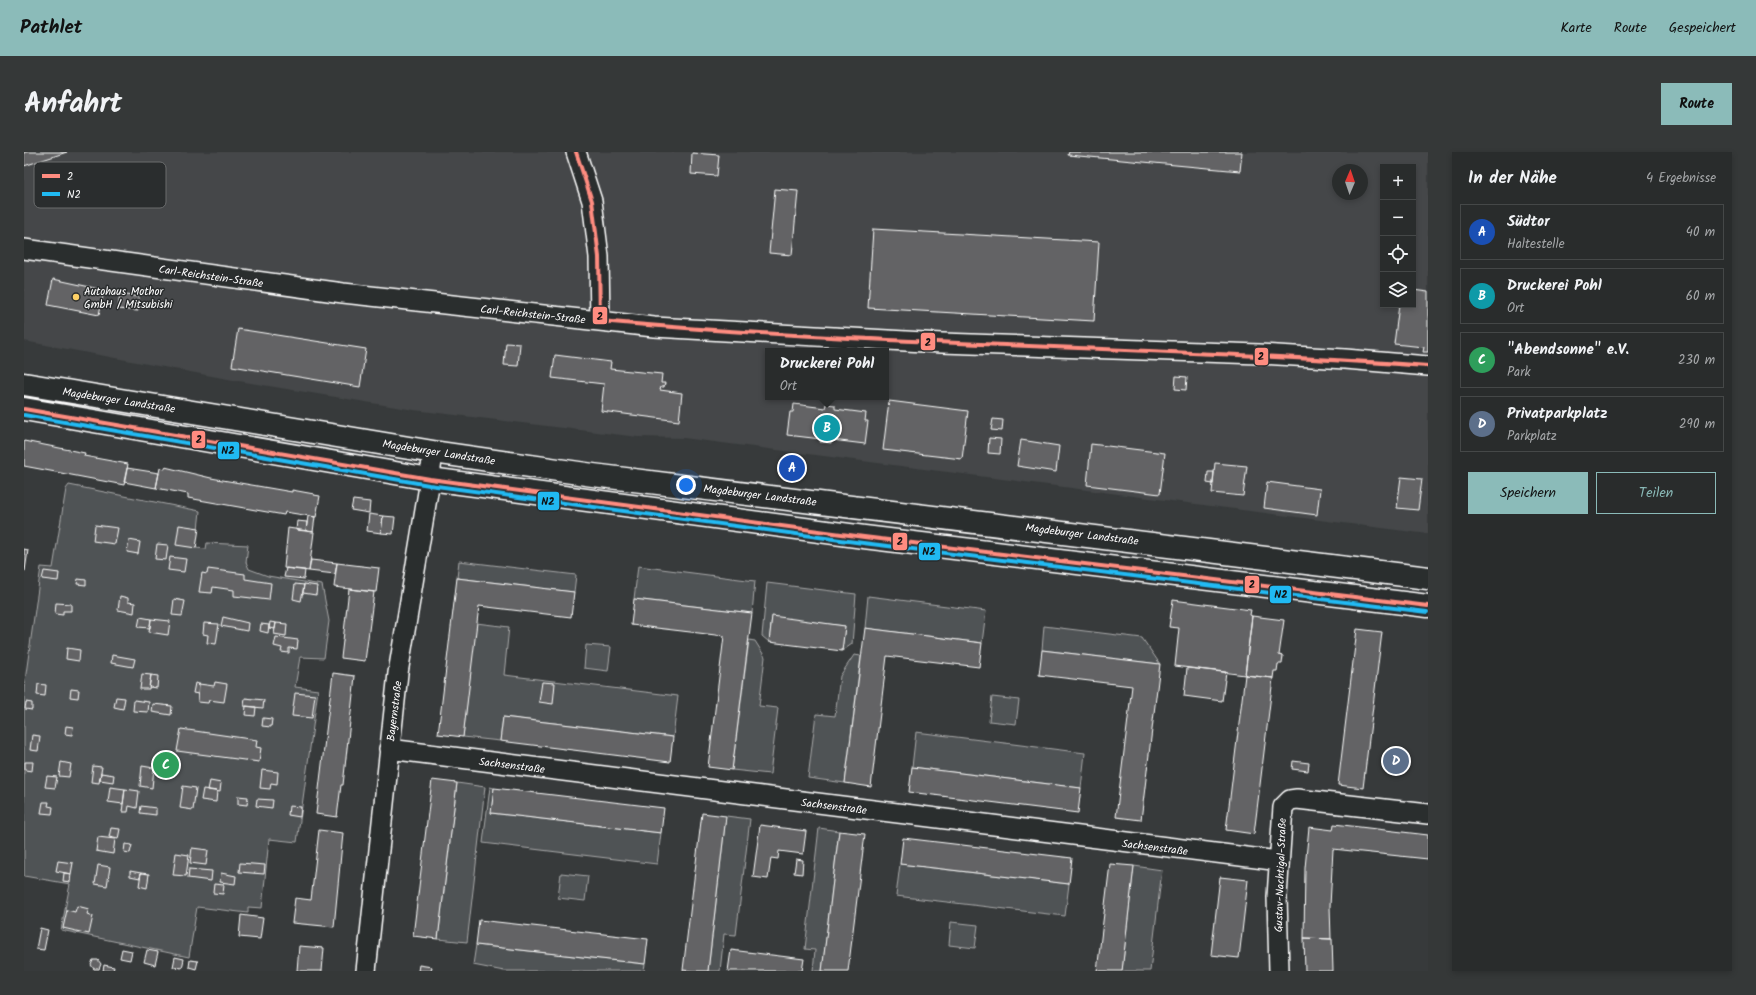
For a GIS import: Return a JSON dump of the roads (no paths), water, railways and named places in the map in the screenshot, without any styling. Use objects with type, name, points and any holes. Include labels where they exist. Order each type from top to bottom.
[{"type":"main road","name":"Magdeburger Landstraße","points":[[24,384],[433,452],[593,475],[1428,578]]},
{"type":"main road","points":[[24,409],[430,479],[856,536],[1428,606]]},
{"type":"street","points":[[576,152],[592,201],[598,258],[600,321]]},
{"type":"street","name":"Carl-Reichstein-Straße","points":[[24,249],[181,272],[343,293],[600,321],[725,332],[942,343],[1259,354],[1428,366]]},
{"type":"street","name":"Bayernstraße","points":[[366,971],[398,673],[430,479],[433,452]]},
{"type":"street","name":"Sachsenstraße","points":[[390,749],[1279,861]]},
{"type":"street","name":"Gustav-Nachtigal-Straße","points":[[1279,971],[1279,861],[1283,807],[1290,800],[1297,799],[1428,814]]},
{"type":"place","name":"Autohaus Mothor GmbH / Mitsubishi","points":[[76,297]]},
{"type":"place","name":"Druckerei Pohl","points":[[827,428]]},
{"type":"place","name":"Südtor","points":[[792,468]]},
{"type":"place","name":"Privatparkplatz","points":[[1396,761]]},
{"type":"place","name":"\"Abendsonne\" e.V.","points":[[166,765]]}]
